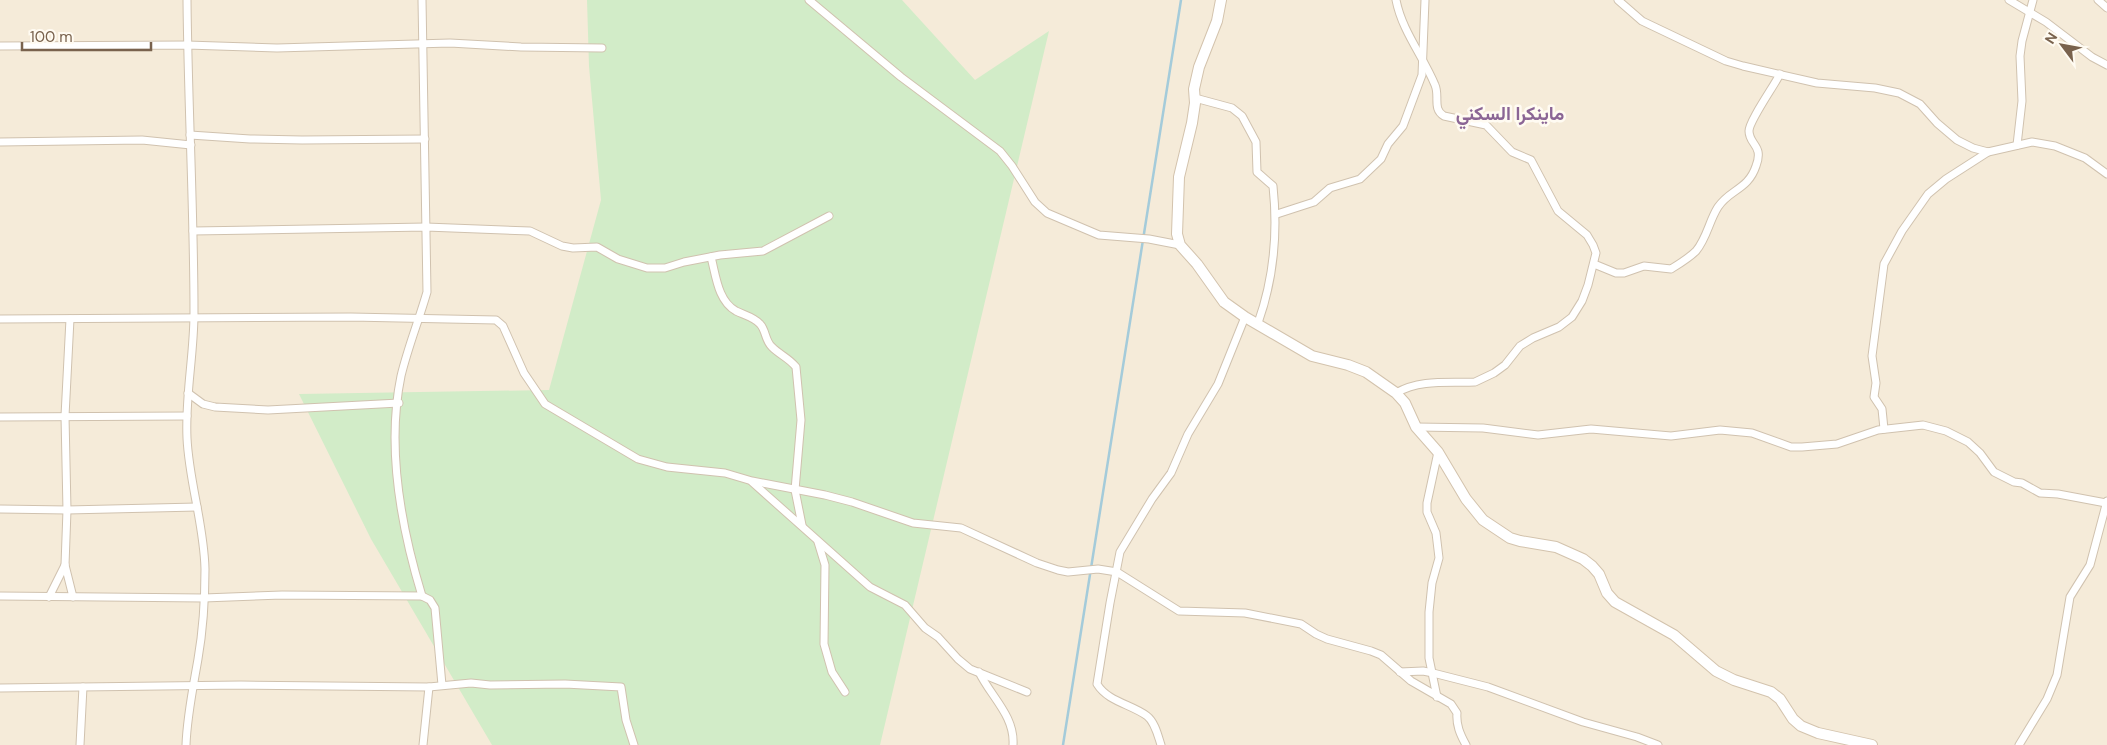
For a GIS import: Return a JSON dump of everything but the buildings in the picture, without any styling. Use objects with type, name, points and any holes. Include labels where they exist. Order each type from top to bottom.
[{"type":"street","points":[[186,745],[204,598],[204,568],[188,448],[187,416],[194,317],[194,231],[187,0]]},
{"type":"street","points":[[422,0],[427,292],[419,320],[408,347],[401,378],[396,426],[398,491],[404,526],[422,596]]},
{"type":"street","points":[[809,0],[901,77],[1000,151],[1035,202],[1047,213],[1099,235],[1149,239],[1180,245]]},
{"type":"street","points":[[1221,0],[1217,21],[1199,67],[1194,89],[1195,98],[1192,123],[1179,177],[1177,234],[1180,245],[1224,302],[1312,356],[1348,365],[1366,372],[1396,393],[1405,403],[1416,426],[1438,452],[1475,512],[1501,533],[1520,541],[1556,547],[1583,559],[1598,574],[1615,602],[1674,635],[1716,671],[1734,680],[1771,692],[1780,699],[1793,719],[1801,726],[1818,733],[1872,745]]},
{"type":"street","points":[[1396,0],[1402,22],[1437,88],[1437,108],[1440,113],[1486,125],[1512,152],[1531,160],[1558,211],[1587,235],[1596,253],[1582,301],[1572,317],[1559,328],[1533,338],[1520,346],[1505,365],[1494,373],[1475,382],[1419,383],[1406,387],[1396,393]]},
{"type":"street","points":[[1276,214],[1314,202],[1330,188],[1360,179],[1374,166],[1403,126],[1424,65],[1425,0]]},
{"type":"street","points":[[1618,0],[1642,21],[1726,61],[1817,83],[1875,88],[1899,93],[1920,104],[1937,123],[1957,140],[1973,148],[1988,152]]},
{"type":"street","points":[[2009,0],[2046,22],[2092,57],[2107,65]]},
{"type":"street","points":[[2017,146],[2022,101],[2020,56],[2034,0]]},
{"type":"street","points":[[2098,0],[2107,8]]},
{"type":"street","points":[[0,46],[187,45],[276,48],[450,43],[521,47],[602,48]]},
{"type":"street","points":[[1594,264],[1616,273],[1624,273],[1644,266],[1667,270],[1695,252],[1702,242],[1719,206],[1751,178],[1759,157],[1758,148],[1750,135],[1749,129],[1752,119],[1780,74]]},
{"type":"street","points":[[1195,98],[1232,108],[1242,116],[1256,142],[1257,172],[1273,186],[1276,214],[1273,266],[1258,323]]},
{"type":"street","points":[[190,135],[285,140],[425,139]]},
{"type":"street","points":[[0,142],[142,140],[191,145]]},
{"type":"street","points":[[1884,430],[1882,409],[1874,397],[1876,383],[1872,356],[1884,264],[1902,231],[1928,194],[1946,179],[1988,152],[2032,142],[2055,146],[2085,158],[2107,174]]},
{"type":"street","points":[[194,231],[426,227],[530,231],[562,246],[573,248],[596,247],[618,259],[647,268],[665,268],[711,257],[763,251],[829,216]]},
{"type":"street","points":[[711,257],[721,294],[726,303],[758,322],[773,348],[796,367],[801,420],[795,490],[802,525]]},
{"type":"street","points":[[0,318],[351,317],[500,322],[529,382],[538,396],[552,410],[638,459],[667,467],[725,473],[752,481],[852,502],[913,523],[961,528],[1037,563],[1058,570],[1068,572],[1098,569],[1117,572],[1179,611],[1245,613],[1301,624],[1328,639],[1366,649],[1381,656],[1400,672],[1455,708],[1459,731],[1466,745]]},
{"type":"street","points":[[1161,745],[1156,728],[1148,717],[1102,692],[1097,684],[1120,552],[1152,499],[1171,474],[1188,434],[1218,384],[1246,317]]},
{"type":"street","points":[[70,319],[66,416],[67,510],[64,565],[73,597]]},
{"type":"street","points":[[188,394],[203,404],[215,407],[259,410],[399,403]]},
{"type":"street","points":[[0,417],[187,416]]},
{"type":"street","points":[[1416,426],[1469,427],[1538,435],[1591,429],[1671,436],[1720,430],[1752,433],[1791,447],[1802,447],[1837,444],[1867,433],[1918,424],[1946,431],[1974,447],[1990,468],[2001,476],[2014,482],[2022,483],[2040,494],[2058,494],[2107,502],[2090,565],[2070,597],[2057,675],[2047,699],[2019,745]]},
{"type":"street","points":[[1437,697],[1429,647],[1429,600],[1440,558],[1436,533],[1426,503],[1438,452]]},
{"type":"street","points":[[752,481],[775,504],[802,525],[870,587],[905,605],[964,665],[1027,692]]},
{"type":"street","points":[[0,509],[67,510],[197,507]]},
{"type":"street","points":[[818,540],[825,565],[824,644],[832,672],[846,692]]},
{"type":"street","points":[[49,597],[64,565]]},
{"type":"street","points":[[0,596],[204,598],[282,595],[422,596],[430,600],[435,608],[442,686]]},
{"type":"street","points":[[1400,672],[1423,671],[1488,687],[1583,722],[1642,738],[1658,745]]},
{"type":"street","points":[[979,672],[1007,716],[1014,732],[1013,745]]},
{"type":"street","points":[[0,688],[192,686],[428,687],[471,683],[621,687],[626,720],[634,745]]},
{"type":"street","points":[[82,744],[83,687]]},
{"type":"street","points":[[423,745],[428,687]]},
{"type":"shaded area","points":[[0,0],[2107,0],[2107,745],[0,745]]},
{"type":"green space","points":[[587,0],[902,0],[975,80],[1049,31],[880,745],[492,745],[371,539],[299,394],[549,390],[601,200],[589,66]]},
{"type":"waterway","points":[[1063,745],[1181,0]]},
{"type":"district","name":"ماينكرا السكني","points":[[1510,113]]}]
